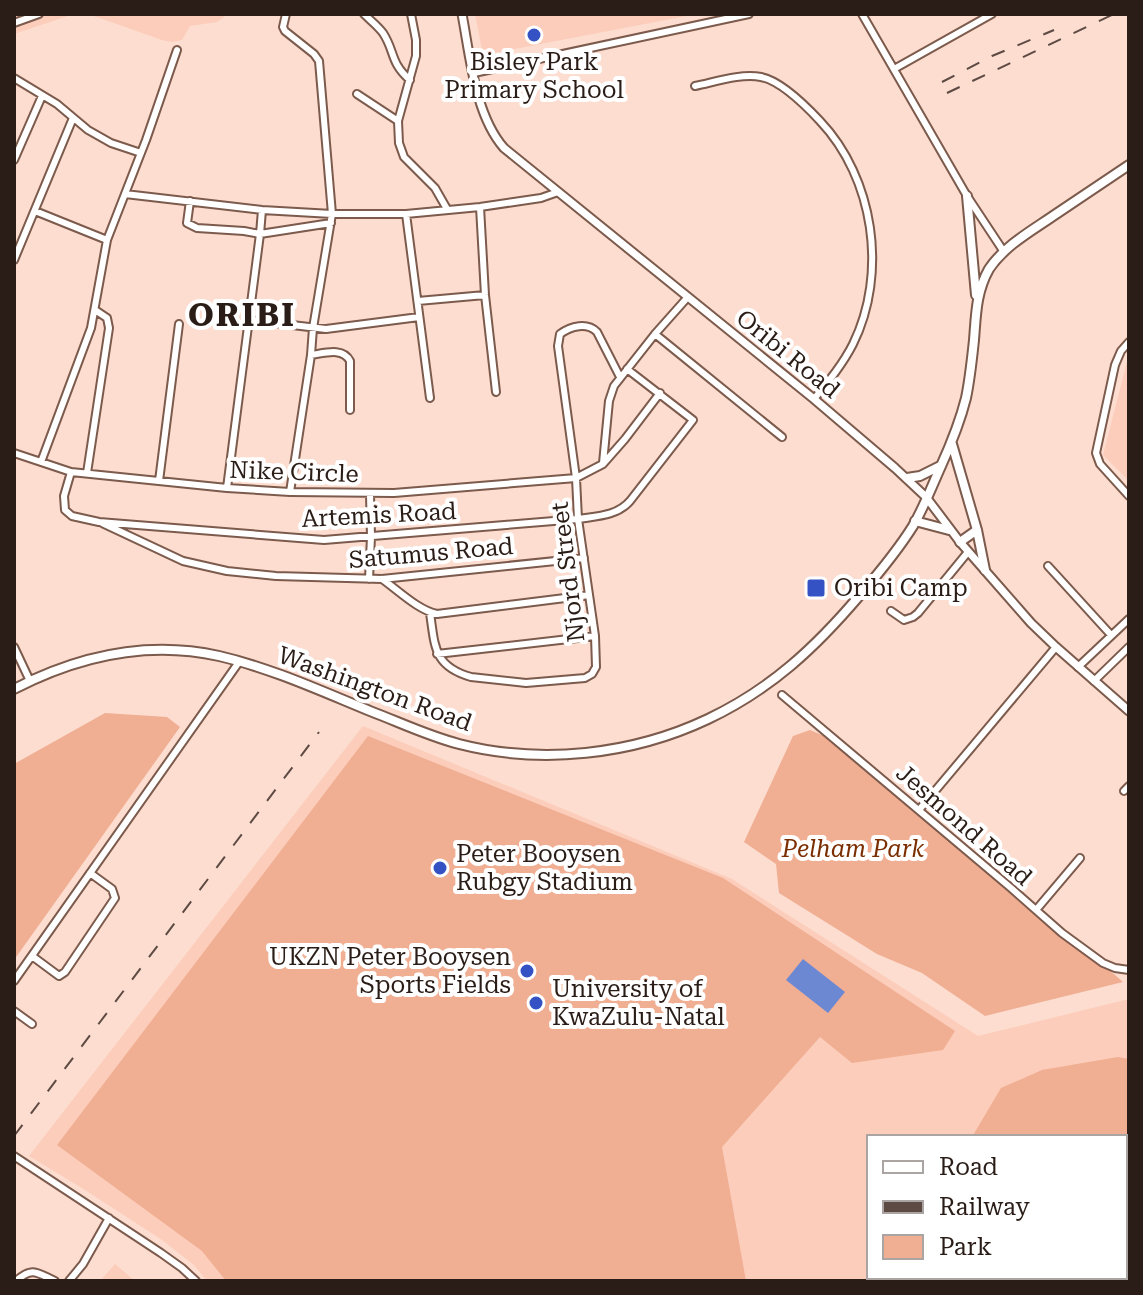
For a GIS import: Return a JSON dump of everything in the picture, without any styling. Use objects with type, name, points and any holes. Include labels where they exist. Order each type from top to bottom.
[{"type":"main road","points":[[976,304],[990,268],[1016,241],[1129,165]]},
{"type":"main road","points":[[967,196],[976,304]]},
{"type":"main road","name":"Washington Road","points":[[14,689],[86,659],[131,652],[182,651],[239,662],[436,737],[473,747],[554,754],[596,752],[671,734],[757,693],[777,678],[837,622],[887,562],[915,521],[960,420],[968,384],[976,304]]},
{"type":"main road","points":[[951,443],[977,530],[985,570]]},
{"type":"main road","points":[[907,478],[920,476],[941,466]]},
{"type":"main road","points":[[915,521],[949,530]]},
{"type":"main road","points":[[960,542],[977,530]]},
{"type":"street","points":[[14,23],[39,14]]},
{"type":"street","points":[[286,14],[285,31],[319,61],[332,214],[290,492]]},
{"type":"street","points":[[364,14],[385,35],[394,62],[410,80]]},
{"type":"street","points":[[411,14],[417,49],[398,121],[399,143],[404,157],[435,188],[447,209]]},
{"type":"street","name":"Oribi Road","points":[[462,14],[484,112],[498,141],[524,166],[814,399],[907,478],[1031,623],[1129,711]]},
{"type":"street","points":[[474,73],[749,14]]},
{"type":"street","points":[[862,14],[967,196],[1004,252]]},
{"type":"street","points":[[894,69],[992,14]]},
{"type":"street","points":[[41,462],[82,355],[95,310],[107,240],[177,50]]},
{"type":"street","points":[[695,86],[751,76],[775,82],[831,133],[846,155],[857,182],[866,207],[871,280],[852,346],[814,399]]},
{"type":"street","points":[[14,78],[57,104],[88,130],[111,143],[141,153]]},
{"type":"street","points":[[357,94],[398,121]]},
{"type":"street","points":[[14,160],[42,96]]},
{"type":"street","points":[[14,260],[73,118]]},
{"type":"street","points":[[125,194],[262,210],[406,214],[480,207],[541,198],[558,192]]},
{"type":"street","points":[[190,201],[187,223],[197,228],[260,234],[331,223]]},
{"type":"street","points":[[480,207],[485,295],[496,392]]},
{"type":"street","points":[[227,488],[262,210]]},
{"type":"street","points":[[35,211],[107,240]]},
{"type":"street","points":[[406,214],[430,398]]},
{"type":"street","points":[[418,301],[485,295]]},
{"type":"street","points":[[603,464],[611,392],[620,377],[687,298]]},
{"type":"street","points":[[87,473],[109,324],[107,318],[95,310]]},
{"type":"street","points":[[249,320],[313,328],[419,317]]},
{"type":"street","points":[[159,481],[179,324]]},
{"type":"street","name":"Njord Street","points":[[437,654],[453,670],[471,677],[508,682],[543,683],[585,678],[592,674],[597,662],[595,636],[578,519],[576,478],[558,340],[560,334],[568,329],[592,327],[620,377]]},
{"type":"street","points":[[655,334],[782,437]]},
{"type":"street","points":[[1129,342],[1115,365],[1096,453],[1100,464],[1129,496]]},
{"type":"street","points":[[311,355],[340,352],[348,357],[350,410]]},
{"type":"street","points":[[576,478],[603,464],[660,393],[627,369]]},
{"type":"street","name":"Artemis Road","points":[[71,472],[64,496],[65,510],[72,516],[99,522],[304,539],[371,537],[578,519],[616,513],[626,507],[693,420],[660,393]]},
{"type":"street","name":"Nike Circle","points":[[14,453],[71,472],[290,492],[370,494],[576,478]]},
{"type":"street","points":[[369,579],[370,494]]},
{"type":"street","name":"Satumus Road","points":[[99,522],[183,561],[227,571],[305,578],[382,579],[584,558]]},
{"type":"street","points":[[891,611],[904,620],[913,617],[968,552]]},
{"type":"street","points":[[1048,566],[1111,635]]},
{"type":"street","points":[[382,579],[430,613],[589,595]]},
{"type":"street","points":[[430,613],[437,654],[595,636]]},
{"type":"street","points":[[1078,667],[1129,619]]},
{"type":"street","points":[[14,647],[30,681]]},
{"type":"street","points":[[919,810],[1056,647]]},
{"type":"street","points":[[1094,681],[1129,647]]},
{"type":"street","points":[[14,981],[239,662]]},
{"type":"street","name":"Jesmond Road","points":[[782,695],[1062,933],[1103,963],[1129,970]]},
{"type":"street","points":[[1036,910],[1080,858]]},
{"type":"street","points":[[32,956],[59,976],[65,972],[115,898],[112,889],[90,873]]},
{"type":"street","points":[[14,1011],[32,1024]]},
{"type":"street","points":[[14,1156],[182,1268],[196,1281]]},
{"type":"street","points":[[69,1281],[83,1264],[109,1218]]},
{"type":"street","points":[[16,1281],[34,1271],[55,1281]]},
{"type":"shaded area","points":[[14,14],[74,14],[14,34]]},
{"type":"shaded area","points":[[88,14],[228,14],[217,22],[190,26],[182,40],[172,42]]},
{"type":"shaded area","name":"Bisley Park Primary School","points":[[475,14],[697,14],[483,55]]},
{"type":"shaded area","points":[[1129,354],[1129,481],[1103,455]]},
{"type":"shaded area","name":"UKZN Peter Booysen Sports Fields","points":[[363,726],[732,879],[978,1036],[1129,999],[1129,1281],[207,1281],[194,1265],[162,1240],[29,1156]]},
{"type":"shaded area","points":[[115,1264],[135,1281],[100,1281]]},
{"type":"green space","points":[[105,713],[167,717],[180,727],[14,960],[14,764]]},
{"type":"green space","name":"Pelham Park","points":[[810,730],[852,748],[1123,982],[985,1016],[922,973],[877,954],[779,893],[776,864],[744,842],[793,736]]},
{"type":"green space","name":"UKZN Peter Booysen Sports Fields","points":[[368,736],[723,878],[955,1031],[943,1050],[852,1063],[820,1037],[722,1147],[746,1281],[226,1281],[202,1251],[57,1145]]},
{"type":"green space","points":[[1118,1057],[1129,1059],[1129,1281],[967,1281],[1127,1279],[1127,1135],[973,1135],[1001,1088],[1042,1070]]},
{"type":"water","points":[[803,959],[845,992],[828,1013],[786,980]]},
{"type":"railway","points":[[947,93],[1114,14]]},
{"type":"railway","points":[[942,82],[992,56],[1054,30]]},
{"type":"railway","points":[[14,1136],[319,732]]},
{"type":"place","name":"Bisley Park Primary School","points":[[534,35]]},
{"type":"place","name":"Oribi Camp","points":[[816,588]]},
{"type":"place","name":"Peter Booysen Rubgy Stadium","points":[[440,868]]},
{"type":"place","name":"UKZN Peter Booysen Sports Fields","points":[[527,971]]},
{"type":"place","name":"University of KwaZulu-Natal","points":[[536,1003]]},
{"type":"district","name":"ORIBI","points":[[242,315]]}]
